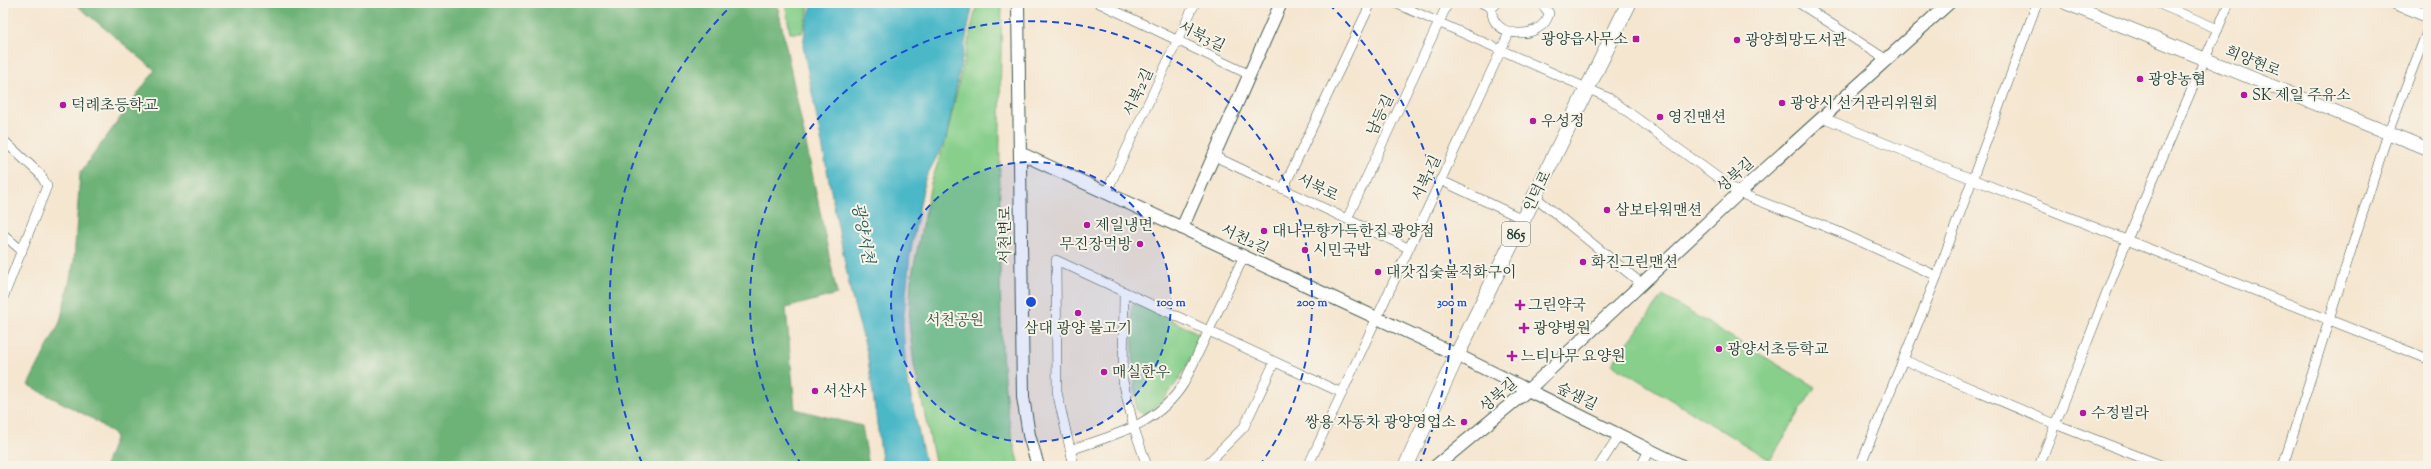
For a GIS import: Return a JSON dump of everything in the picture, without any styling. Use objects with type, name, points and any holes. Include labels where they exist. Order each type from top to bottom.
[{"type":"main road","name":"인덕로","points":[[1406,466],[1457,355],[1629,3]]},
{"type":"main road","name":"희양현로","points":[[2066,3],[2206,58],[2428,149]]},
{"type":"main road","points":[[2396,3],[2428,16]]},
{"type":"street","name":"서천변로","points":[[1018,3],[1023,397],[1029,435],[1038,466]]},
{"type":"street","name":"서북3길","points":[[1099,3],[1111,6],[1250,75]]},
{"type":"street","name":"서북2길","points":[[1106,193],[1195,3]]},
{"type":"street","points":[[1182,228],[1281,3]]},
{"type":"street","points":[[1283,189],[1371,3]]},
{"type":"street","points":[[1395,3],[1609,98],[1739,193],[1840,232],[1937,276]]},
{"type":"street","name":"남등길","points":[[1347,219],[1448,3]]},
{"type":"street","points":[[1482,3],[1494,5],[1491,14],[1494,20],[1509,32],[1526,33],[1543,25],[1549,13],[1541,3]]},
{"type":"street","points":[[1799,3],[1887,60]]},
{"type":"street","name":"성북길","points":[[1436,466],[1528,390],[1739,193],[1949,3]]},
{"type":"street","points":[[1860,466],[1937,276],[2037,3]]},
{"type":"street","points":[[2157,3],[2218,29]]},
{"type":"street","points":[[2039,466],[2128,240],[2229,3]]},
{"type":"street","points":[[2283,466],[2388,133],[2428,29]]},
{"type":"street","name":"서북1길","points":[[1308,466],[1509,32]]},
{"type":"street","points":[[1822,117],[1972,179],[2428,359]]},
{"type":"street","points":[[3,140],[40,174],[47,186],[3,298]]},
{"type":"street","name":"서천2길","points":[[1020,153],[1457,355]]},
{"type":"street","name":"서북로","points":[[1214,156],[1408,248]]},
{"type":"street","points":[[1440,180],[1523,219]]},
{"type":"street","points":[[1534,196],[1642,284]]},
{"type":"street","points":[[3,234],[22,251]]},
{"type":"street","points":[[1070,450],[1134,428],[1157,415],[1176,397],[1244,256]]},
{"type":"street","points":[[1074,466],[1057,392],[1056,260],[1274,363],[1342,393]]},
{"type":"street","points":[[1124,293],[1123,381],[1134,428],[1147,466]]},
{"type":"street","name":"숲샘길","points":[[1457,355],[1682,466]]},
{"type":"street","points":[[1904,360],[2055,424],[2163,466]]},
{"type":"street","points":[[1205,466],[1244,427],[1274,363]]},
{"type":"street","points":[[1599,466],[1619,435]]},
{"type":"street","points":[[1642,466],[1649,450]]},
{"type":"green space","points":[[74,3],[777,3],[837,294],[786,308],[795,409],[862,426],[869,466],[105,466],[116,436],[93,419],[28,385],[60,322],[74,261],[80,173],[155,70]]},
{"type":"green space","points":[[785,3],[810,3],[802,33],[790,33]]},
{"type":"green space","name":"서천공원","points":[[977,3],[1002,3],[1000,102],[1000,292],[1005,392],[1013,441],[1019,466],[936,466],[914,365],[909,322],[911,280],[931,183],[946,139]]},
{"type":"green space","points":[[1663,296],[1815,387],[1770,460],[1612,364]]},
{"type":"green space","points":[[1133,305],[1140,305],[1202,335],[1185,369],[1172,389],[1145,415],[1136,410],[1131,309]]},
{"type":"water","name":"광양서천","points":[[813,3],[973,3],[946,139],[925,179],[910,255],[903,324],[906,374],[926,466],[883,466],[867,352],[851,294],[803,46],[806,22]]},
{"type":"place","name":"광양읍사무소","points":[[1636,39]]},
{"type":"place","name":"광양희망도서관","points":[[1737,40]]},
{"type":"place","name":"광양농협","points":[[2140,79]]},
{"type":"place","name":"SK 제일 주유소","points":[[2244,95]]},
{"type":"place","name":"광양시 선거관리위원회","points":[[1782,103]]},
{"type":"place","name":"덕례초등학교","points":[[63,105]]},
{"type":"place","name":"영진맨션","points":[[1660,117]]},
{"type":"place","name":"우성정","points":[[1533,121]]},
{"type":"place","name":"삼보타워맨션","points":[[1607,210]]},
{"type":"place","name":"제일냉면","points":[[1087,225]]},
{"type":"place","name":"대나무향가득한집 광양점","points":[[1264,231]]},
{"type":"place","name":"무진장먹방","points":[[1140,244]]},
{"type":"place","name":"시민국밥","points":[[1305,250]]},
{"type":"place","name":"화진그린맨션","points":[[1583,262]]},
{"type":"place","name":"대갓집숯불직화구이","points":[[1378,272]]},
{"type":"place","name":"그린약국","points":[[1520,305]]},
{"type":"place","name":"삼대 광양 불고기","points":[[1078,313]]},
{"type":"place","name":"광양병원","points":[[1524,328]]},
{"type":"place","name":"광양서초등학교","points":[[1719,349]]},
{"type":"place","name":"느티나무 요양원","points":[[1512,356]]},
{"type":"place","name":"매실한우","points":[[1104,372]]},
{"type":"place","name":"서산사","points":[[815,391]]},
{"type":"place","name":"수정빌라","points":[[2083,413]]},
{"type":"place","name":"쌍용 자동차 광양영업소","points":[[1464,422]]}]
